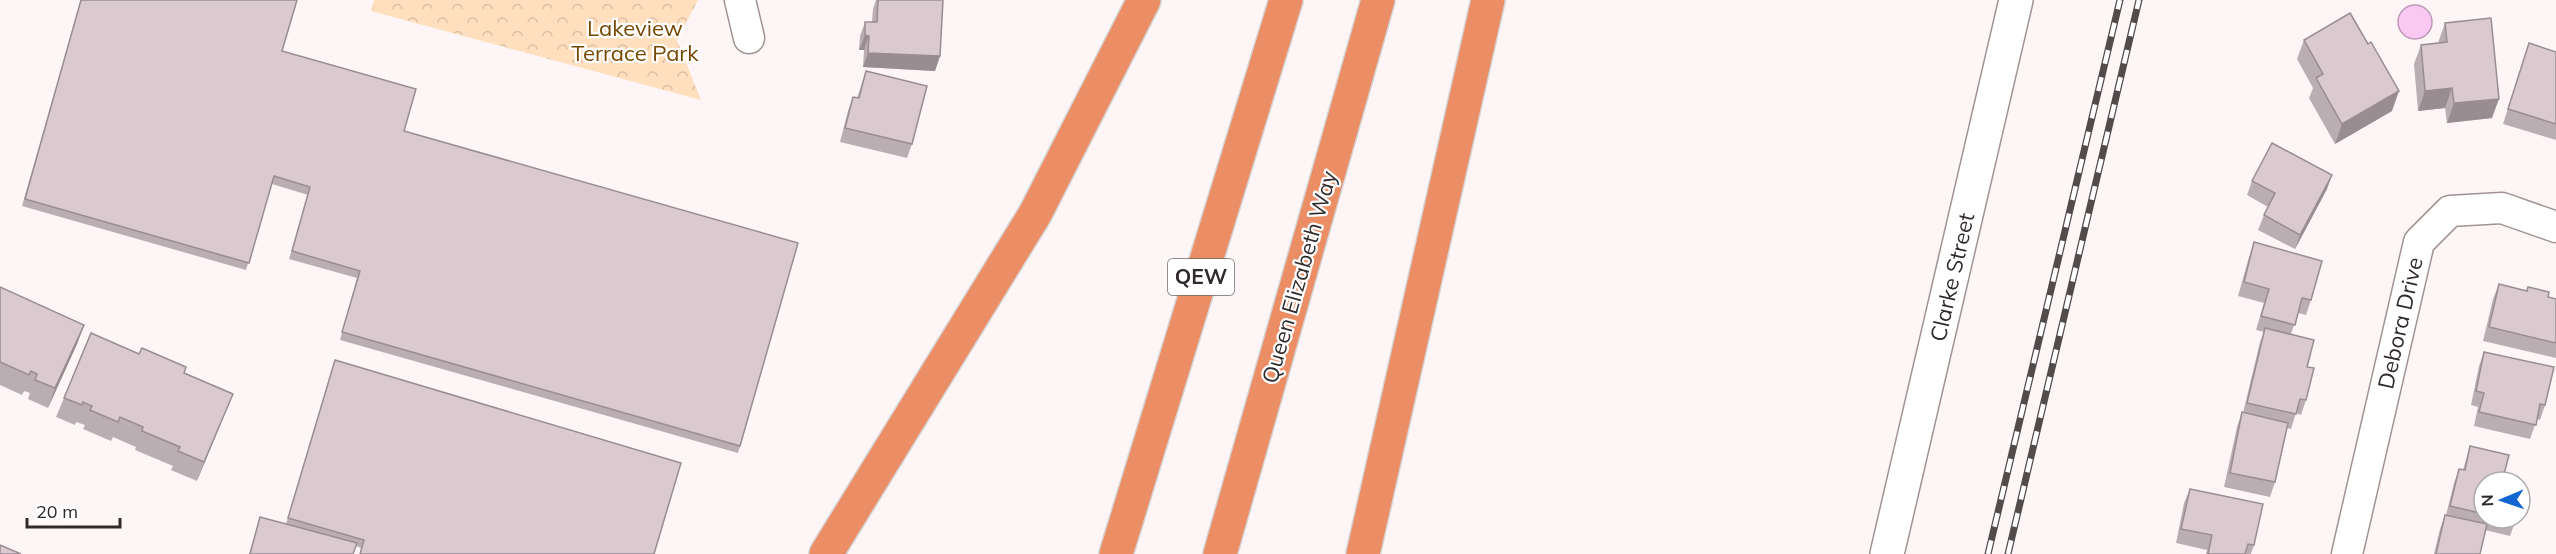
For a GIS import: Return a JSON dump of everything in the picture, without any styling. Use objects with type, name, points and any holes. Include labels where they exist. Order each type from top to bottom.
[{"type":"highway","points":[[826,554],[1035,214],[1144,0]]},
{"type":"highway","name":"QEW","points":[[1116,554],[1286,0]]},
{"type":"highway","name":"Queen Elizabeth Way","points":[[1220,554],[1378,0]]},
{"type":"highway","points":[[1364,554],[1488,0]]},
{"type":"street","points":[[740,0],[749,38]]},
{"type":"street","name":"Clarke Street","points":[[1887,554],[2016,0]]},
{"type":"street","name":"Debora Drive","points":[[2347,554],[2419,242],[2450,211],[2502,208],[2556,227]]},
{"type":"green space","name":"Lakeview Terrace Park","points":[[374,0],[698,0],[677,40],[701,100],[371,11]]},
{"type":"shaded area","points":[[2415,5],[2427,10],[2432,22],[2427,34],[2415,39],[2403,34],[2398,22],[2403,10]]},
{"type":"building","points":[[81,0],[297,0],[282,51],[416,89],[404,131],[798,243],[740,446],[342,332],[360,271],[292,251],[310,187],[274,176],[249,263],[25,199]]},
{"type":"building","points":[[878,0],[943,0],[940,56],[868,53],[869,36],[865,35],[865,22],[877,22]]},
{"type":"building","points":[[2350,13],[2368,44],[2371,42],[2399,91],[2342,124],[2316,78],[2323,74],[2304,40]]},
{"type":"building","points":[[2491,18],[2499,99],[2454,103],[2452,88],[2425,91],[2421,45],[2447,42],[2445,23]]},
{"type":"building","points":[[2529,43],[2556,52],[2556,124],[2508,109]]},
{"type":"building","points":[[866,71],[927,86],[912,144],[845,128],[853,97],[859,98]]},
{"type":"building","points":[[2272,143],[2332,175],[2300,235],[2264,215],[2275,193],[2252,181]]},
{"type":"building","points":[[2254,242],[2322,261],[2311,300],[2302,298],[2295,325],[2261,316],[2269,289],[2244,282]]},
{"type":"building","points":[[2499,284],[2527,291],[2528,287],[2549,292],[2548,297],[2556,299],[2556,343],[2489,327]]},
{"type":"building","points":[[0,287],[84,325],[55,388],[35,380],[37,374],[31,371],[29,375],[0,362]]},
{"type":"building","points":[[2265,328],[2314,340],[2307,367],[2314,368],[2306,400],[2300,399],[2296,414],[2247,403]]},
{"type":"building","points":[[91,333],[139,354],[142,348],[186,367],[184,373],[233,394],[204,462],[178,451],[180,447],[142,431],[143,427],[120,417],[118,422],[90,410],[92,406],[83,402],[82,405],[64,398]]},
{"type":"building","points":[[2484,352],[2554,367],[2545,405],[2540,404],[2536,425],[2479,412],[2484,393],[2476,391]]},
{"type":"building","points":[[335,360],[681,463],[654,554],[360,554],[364,540],[288,518]]},
{"type":"building","points":[[2242,412],[2288,423],[2275,482],[2230,473]]},
{"type":"building","points":[[2470,446],[2509,455],[2505,470],[2472,470],[2472,511],[2450,506],[2459,469],[2465,470]]},
{"type":"building","points":[[2190,489],[2263,504],[2254,545],[2248,544],[2245,554],[2208,554],[2212,535],[2181,529]]},
{"type":"building","points":[[2445,515],[2472,521],[2472,530],[2486,530],[2480,554],[2436,554]]},
{"type":"building","points":[[260,517],[357,543],[353,554],[250,554]]},
{"type":"building","points":[[0,545],[21,554],[0,554]]},
{"type":"railway","points":[[1988,554],[2120,0]]},
{"type":"railway","points":[[2008,554],[2139,0]]}]
